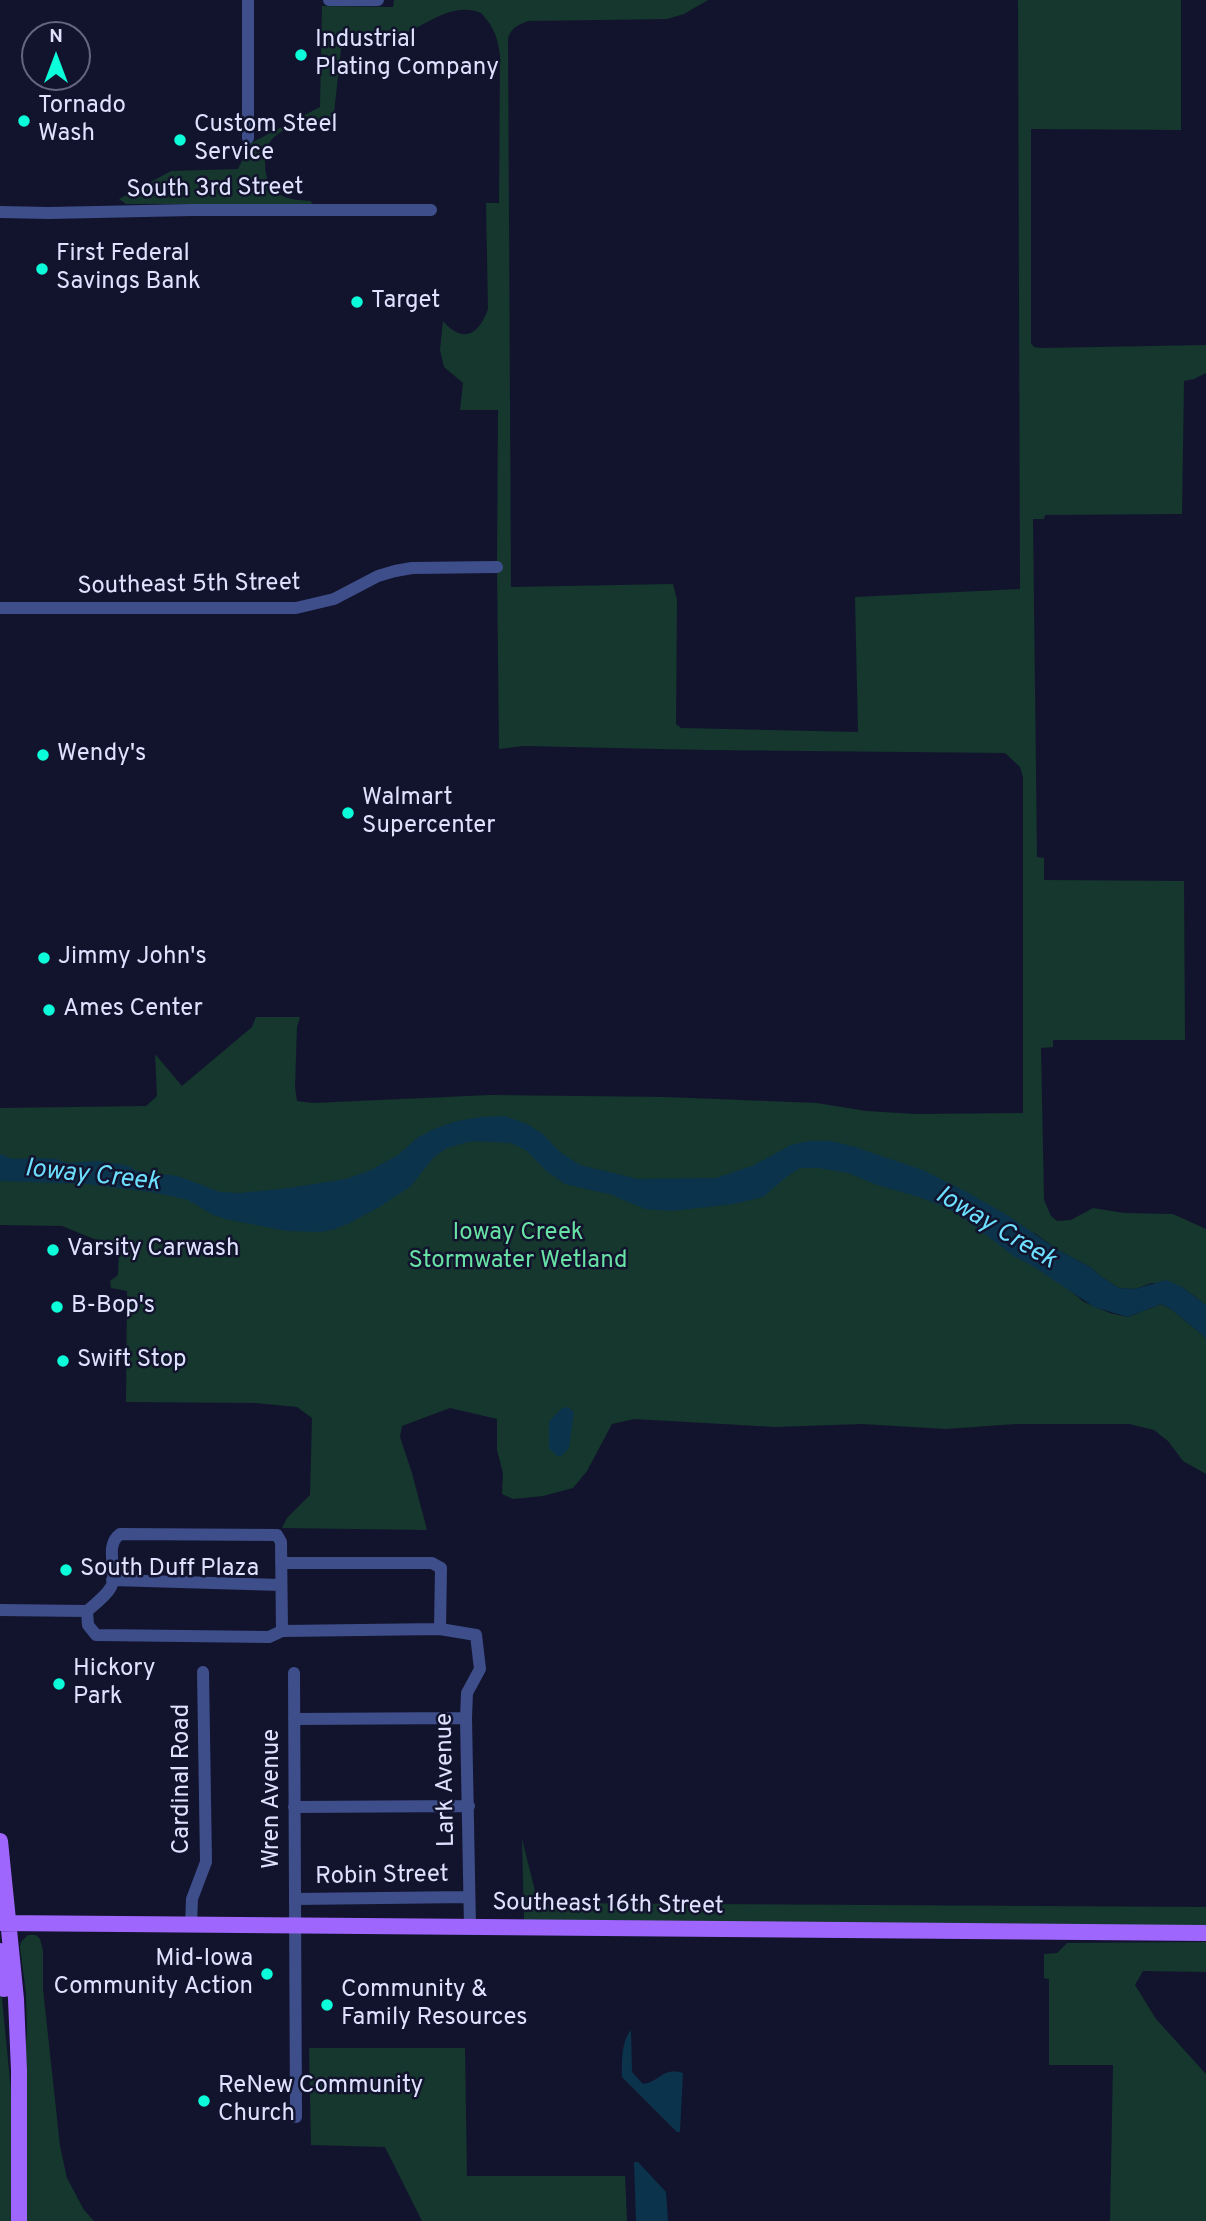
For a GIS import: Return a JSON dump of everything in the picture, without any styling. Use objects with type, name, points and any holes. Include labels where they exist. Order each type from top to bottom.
[{"type":"main road","points":[[0,1842],[4,1923],[16,1999],[19,2221]]},
{"type":"main road","name":"Southeast 16th Street","points":[[4,1923],[1206,1933]]},
{"type":"main road","points":[[0,1951],[19,2099]]},
{"type":"street","points":[[248,0],[248,138]]},
{"type":"street","points":[[329,0],[378,0]]},
{"type":"street","name":"South 3rd Street","points":[[0,212],[431,210]]},
{"type":"street","name":"Southeast 5th Street","points":[[0,608],[296,608],[334,600],[378,576],[395,570],[497,567]]},
{"type":"street","points":[[0,1610],[87,1611],[110,1588],[113,1580],[111,1545],[114,1538],[120,1534],[277,1535],[281,1542],[282,1631]]},
{"type":"street","points":[[87,1611],[88,1625],[96,1634],[269,1637],[282,1631],[440,1629],[441,1568],[432,1563],[281,1563]]},
{"type":"street","points":[[113,1580],[281,1585]]},
{"type":"street","name":"Lark Avenue","points":[[440,1629],[476,1635],[480,1669],[467,1693],[466,1718],[470,1927]]},
{"type":"street","name":"Cardinal Road","points":[[191,1925],[192,1899],[206,1862],[203,1672]]},
{"type":"street","name":"Wren Avenue","points":[[294,1673],[296,2117]]},
{"type":"street","points":[[294,1720],[466,1718]]},
{"type":"street","points":[[294,1807],[468,1806]]},
{"type":"street","name":"Robin Street","points":[[295,1899],[469,1896]]},
{"type":"green space","name":"Ioway Creek Stormwater Wetland","points":[[394,0],[708,0],[684,14],[667,19],[528,21],[511,31],[508,38],[511,587],[673,584],[677,600],[676,724],[681,728],[858,732],[855,597],[1020,589],[1018,0],[1181,0],[1181,130],[1031,129],[1031,343],[1034,347],[1206,345],[1206,373],[1184,381],[1182,514],[1045,515],[1044,519],[1033,519],[1037,857],[1044,858],[1044,880],[1184,881],[1185,1040],[1053,1040],[1053,1047],[1041,1048],[1044,1200],[1051,1216],[1057,1221],[1071,1220],[1093,1208],[1124,1213],[1173,1214],[1206,1229],[1206,1305],[1182,1287],[1152,1283],[1135,1289],[1119,1288],[1033,1232],[1074,1294],[1084,1302],[1128,1317],[1161,1304],[1206,1338],[1206,1474],[1183,1461],[1168,1441],[1154,1430],[1129,1424],[1016,1424],[946,1429],[862,1424],[775,1427],[634,1419],[612,1424],[587,1471],[573,1488],[543,1496],[513,1499],[502,1494],[503,1473],[497,1450],[497,1419],[450,1408],[402,1426],[400,1437],[427,1530],[282,1528],[287,1518],[310,1495],[312,1418],[297,1407],[255,1403],[126,1402],[127,1291],[111,1288],[110,1281],[118,1275],[119,1249],[62,1226],[0,1225],[0,1108],[146,1106],[157,1096],[155,1054],[182,1086],[252,1027],[256,1017],[300,1017],[297,1027],[297,1101],[313,1103],[490,1095],[666,1097],[817,1103],[866,1111],[916,1114],[1023,1113],[1023,777],[1020,767],[1005,753],[524,746],[499,749],[498,410],[460,410],[463,383],[444,367],[440,350],[443,321],[457,332],[470,333],[480,325],[488,309],[486,203],[499,203],[500,56],[495,33],[481,13],[458,10],[446,13],[403,34],[386,39],[342,40],[333,122],[308,121],[285,130],[269,144],[266,157],[267,178],[274,190],[286,197],[311,201],[312,204],[126,204],[119,199],[171,171],[238,169],[251,143],[320,107],[322,6],[393,7]]},
{"type":"green space","points":[[522,1839],[540,1903],[1206,1907],[1206,1926],[524,1920]]},
{"type":"green space","points":[[28,1935],[36,1935],[40,1939],[43,1951],[43,1989],[60,2146],[67,2178],[84,2210],[94,2221],[25,2221],[24,2060],[27,2033],[26,1994],[20,1947]]},
{"type":"green space","points":[[1206,1942],[1206,1972],[1143,1971],[1135,1985],[1156,2019],[1206,2074],[1206,2221],[1110,2221],[1113,2065],[1049,2065],[1049,1979],[1044,1978],[1044,1954],[1057,1953],[1067,1943]]},
{"type":"green space","points":[[0,1978],[12,2101],[13,2221],[0,2221]]},
{"type":"green space","points":[[309,2048],[465,2048],[467,2176],[625,2176],[627,2221],[422,2221],[385,2147],[311,2145]]},
{"type":"water","name":"Ioway Creek","points":[[505,1116],[529,1125],[544,1135],[560,1152],[580,1165],[638,1179],[716,1178],[752,1166],[791,1145],[808,1141],[831,1141],[855,1147],[923,1170],[967,1192],[1007,1215],[1058,1250],[1090,1267],[1119,1288],[1135,1289],[1166,1280],[1182,1287],[1206,1305],[1206,1338],[1161,1304],[1128,1317],[1094,1307],[1015,1257],[947,1208],[848,1173],[818,1168],[800,1168],[763,1197],[734,1204],[671,1211],[645,1209],[612,1195],[565,1184],[545,1170],[527,1151],[511,1143],[472,1141],[447,1148],[434,1157],[411,1186],[381,1206],[348,1224],[321,1232],[287,1231],[230,1220],[213,1215],[188,1200],[157,1193],[87,1184],[0,1181],[0,1154],[13,1159],[37,1158],[56,1159],[67,1163],[98,1161],[120,1164],[136,1171],[178,1176],[220,1192],[240,1193],[288,1188],[346,1179],[371,1170],[398,1155],[417,1138],[457,1121]]},
{"type":"water","points":[[568,1407],[574,1412],[569,1448],[561,1456],[557,1456],[549,1448],[549,1421],[562,1408]]},
{"type":"water","points":[[631,2030],[632,2072],[643,2084],[666,2073],[683,2073],[680,2132],[622,2077],[624,2046]]},
{"type":"water","points":[[634,2162],[638,2162],[666,2192],[668,2221],[636,2221]]},
{"type":"place","name":"Industrial Plating Company","points":[[301,55]]},
{"type":"place","name":"Tornado Wash","points":[[24,121]]},
{"type":"place","name":"Custom Steel Service","points":[[180,140]]},
{"type":"place","name":"First Federal Savings Bank","points":[[42,269]]},
{"type":"place","name":"Target","points":[[357,302]]},
{"type":"place","name":"Wendy's","points":[[43,755]]},
{"type":"place","name":"Walmart Supercenter","points":[[348,813]]},
{"type":"place","name":"Jimmy John's","points":[[44,958]]},
{"type":"place","name":"Ames Center","points":[[49,1010]]},
{"type":"place","name":"Varsity Carwash","points":[[53,1250]]},
{"type":"place","name":"B-Bop's","points":[[57,1307]]},
{"type":"place","name":"Swift Stop","points":[[63,1361]]},
{"type":"place","name":"South Duff Plaza","points":[[66,1570]]},
{"type":"place","name":"Hickory Park","points":[[59,1684]]},
{"type":"place","name":"Mid-Iowa Community Action","points":[[267,1974]]},
{"type":"place","name":"Community & Family Resources","points":[[327,2005]]},
{"type":"place","name":"ReNew Community Church","points":[[204,2101]]}]
